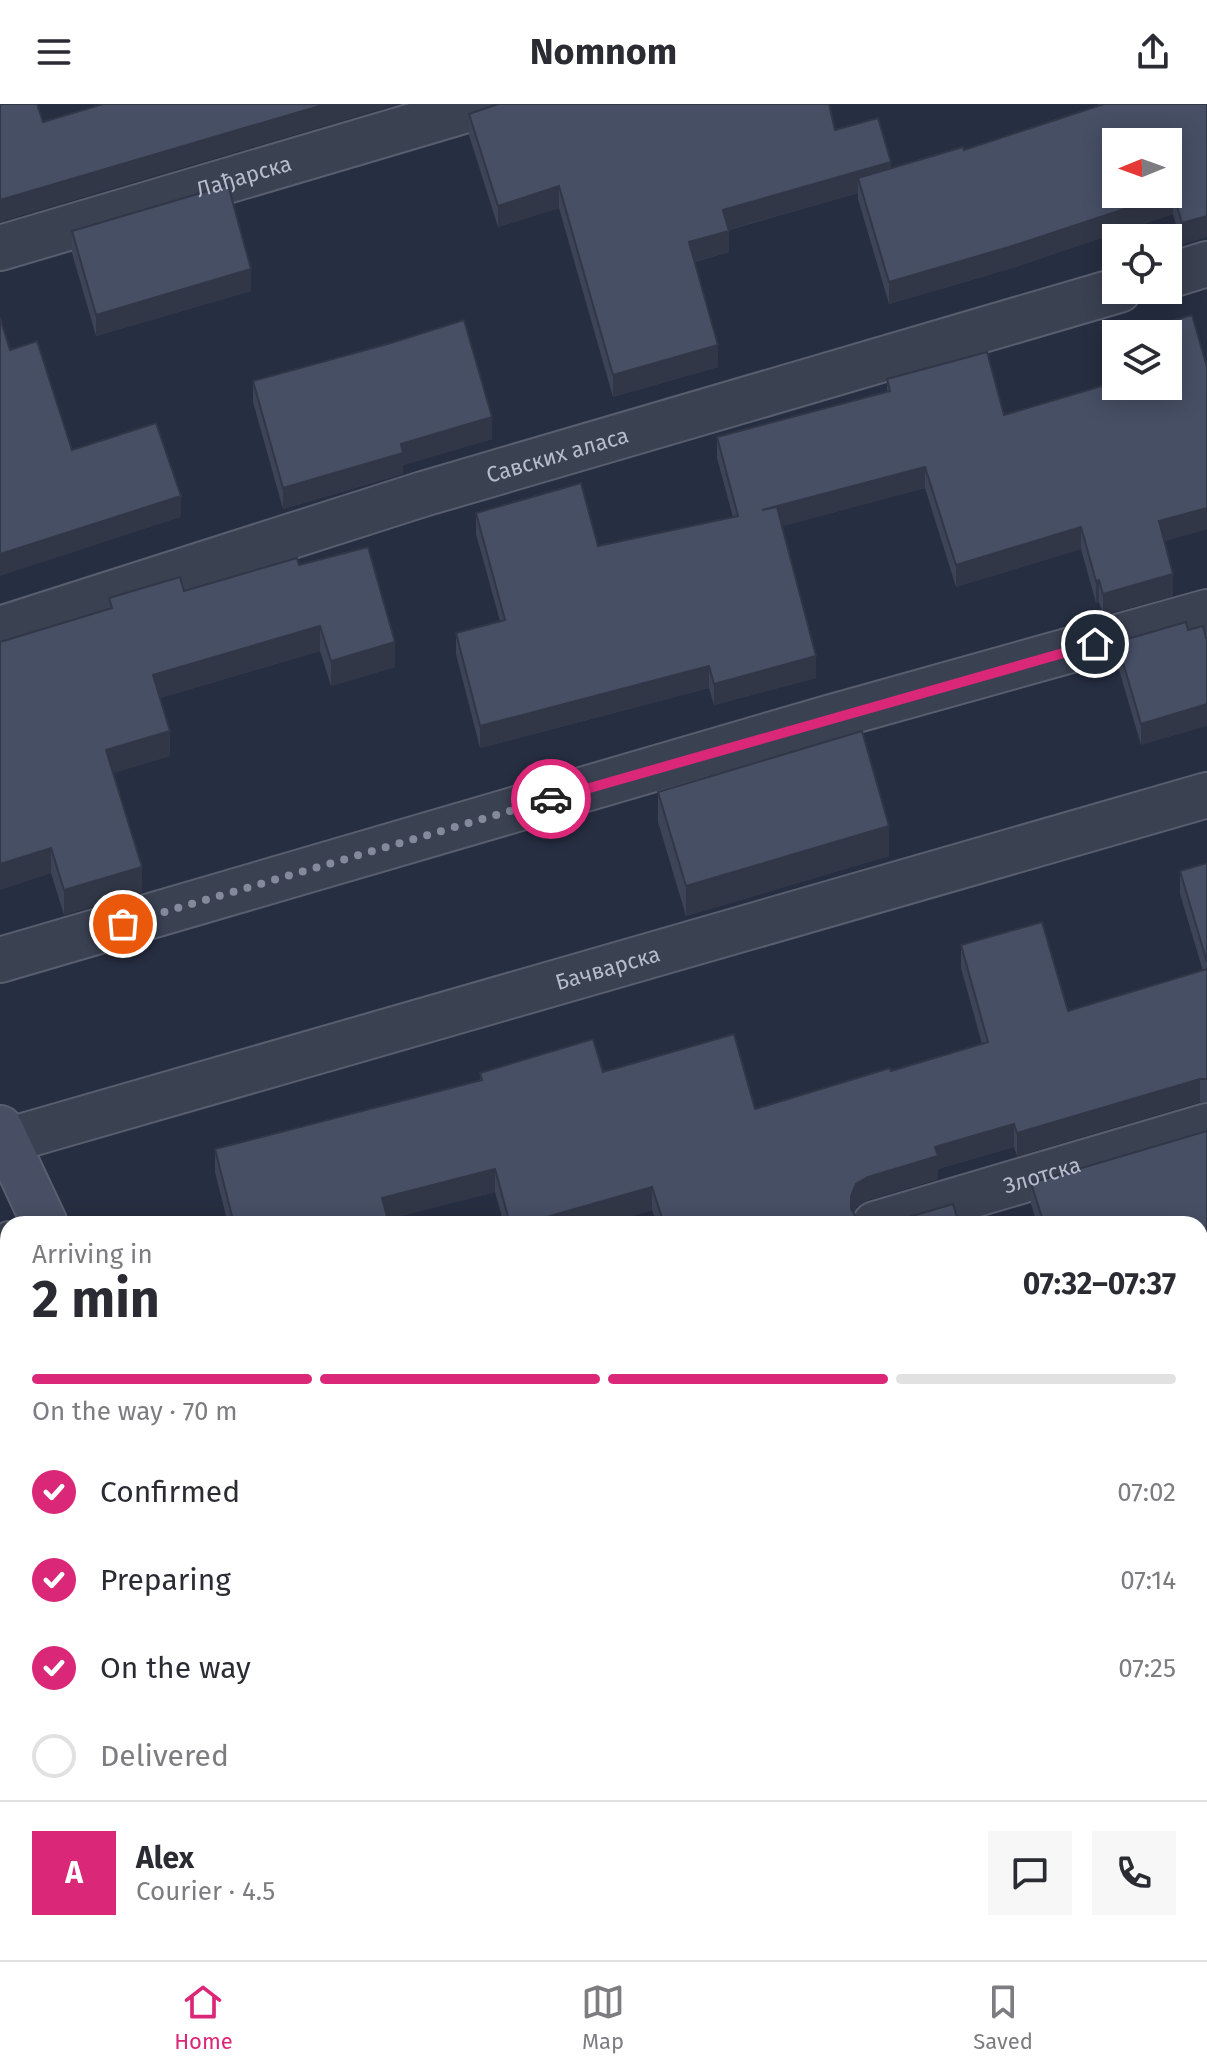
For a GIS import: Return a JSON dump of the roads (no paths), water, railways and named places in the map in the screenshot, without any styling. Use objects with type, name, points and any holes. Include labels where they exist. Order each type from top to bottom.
[{"type":"main road","points":[[3,1134],[29,1216]]},
{"type":"street","name":"Лађарска","points":[[0,248],[487,104]]},
{"type":"street","points":[[1182,272],[1207,264]]},
{"type":"street","name":"Савских аласа","points":[[0,629],[423,494],[1102,295]]},
{"type":"street","points":[[0,960],[812,723],[1207,612]]},
{"type":"street","name":"Бачварска","points":[[3,1134],[1207,795]]},
{"type":"street","name":"Злотска","points":[[902,1216],[1207,1126]]}]
